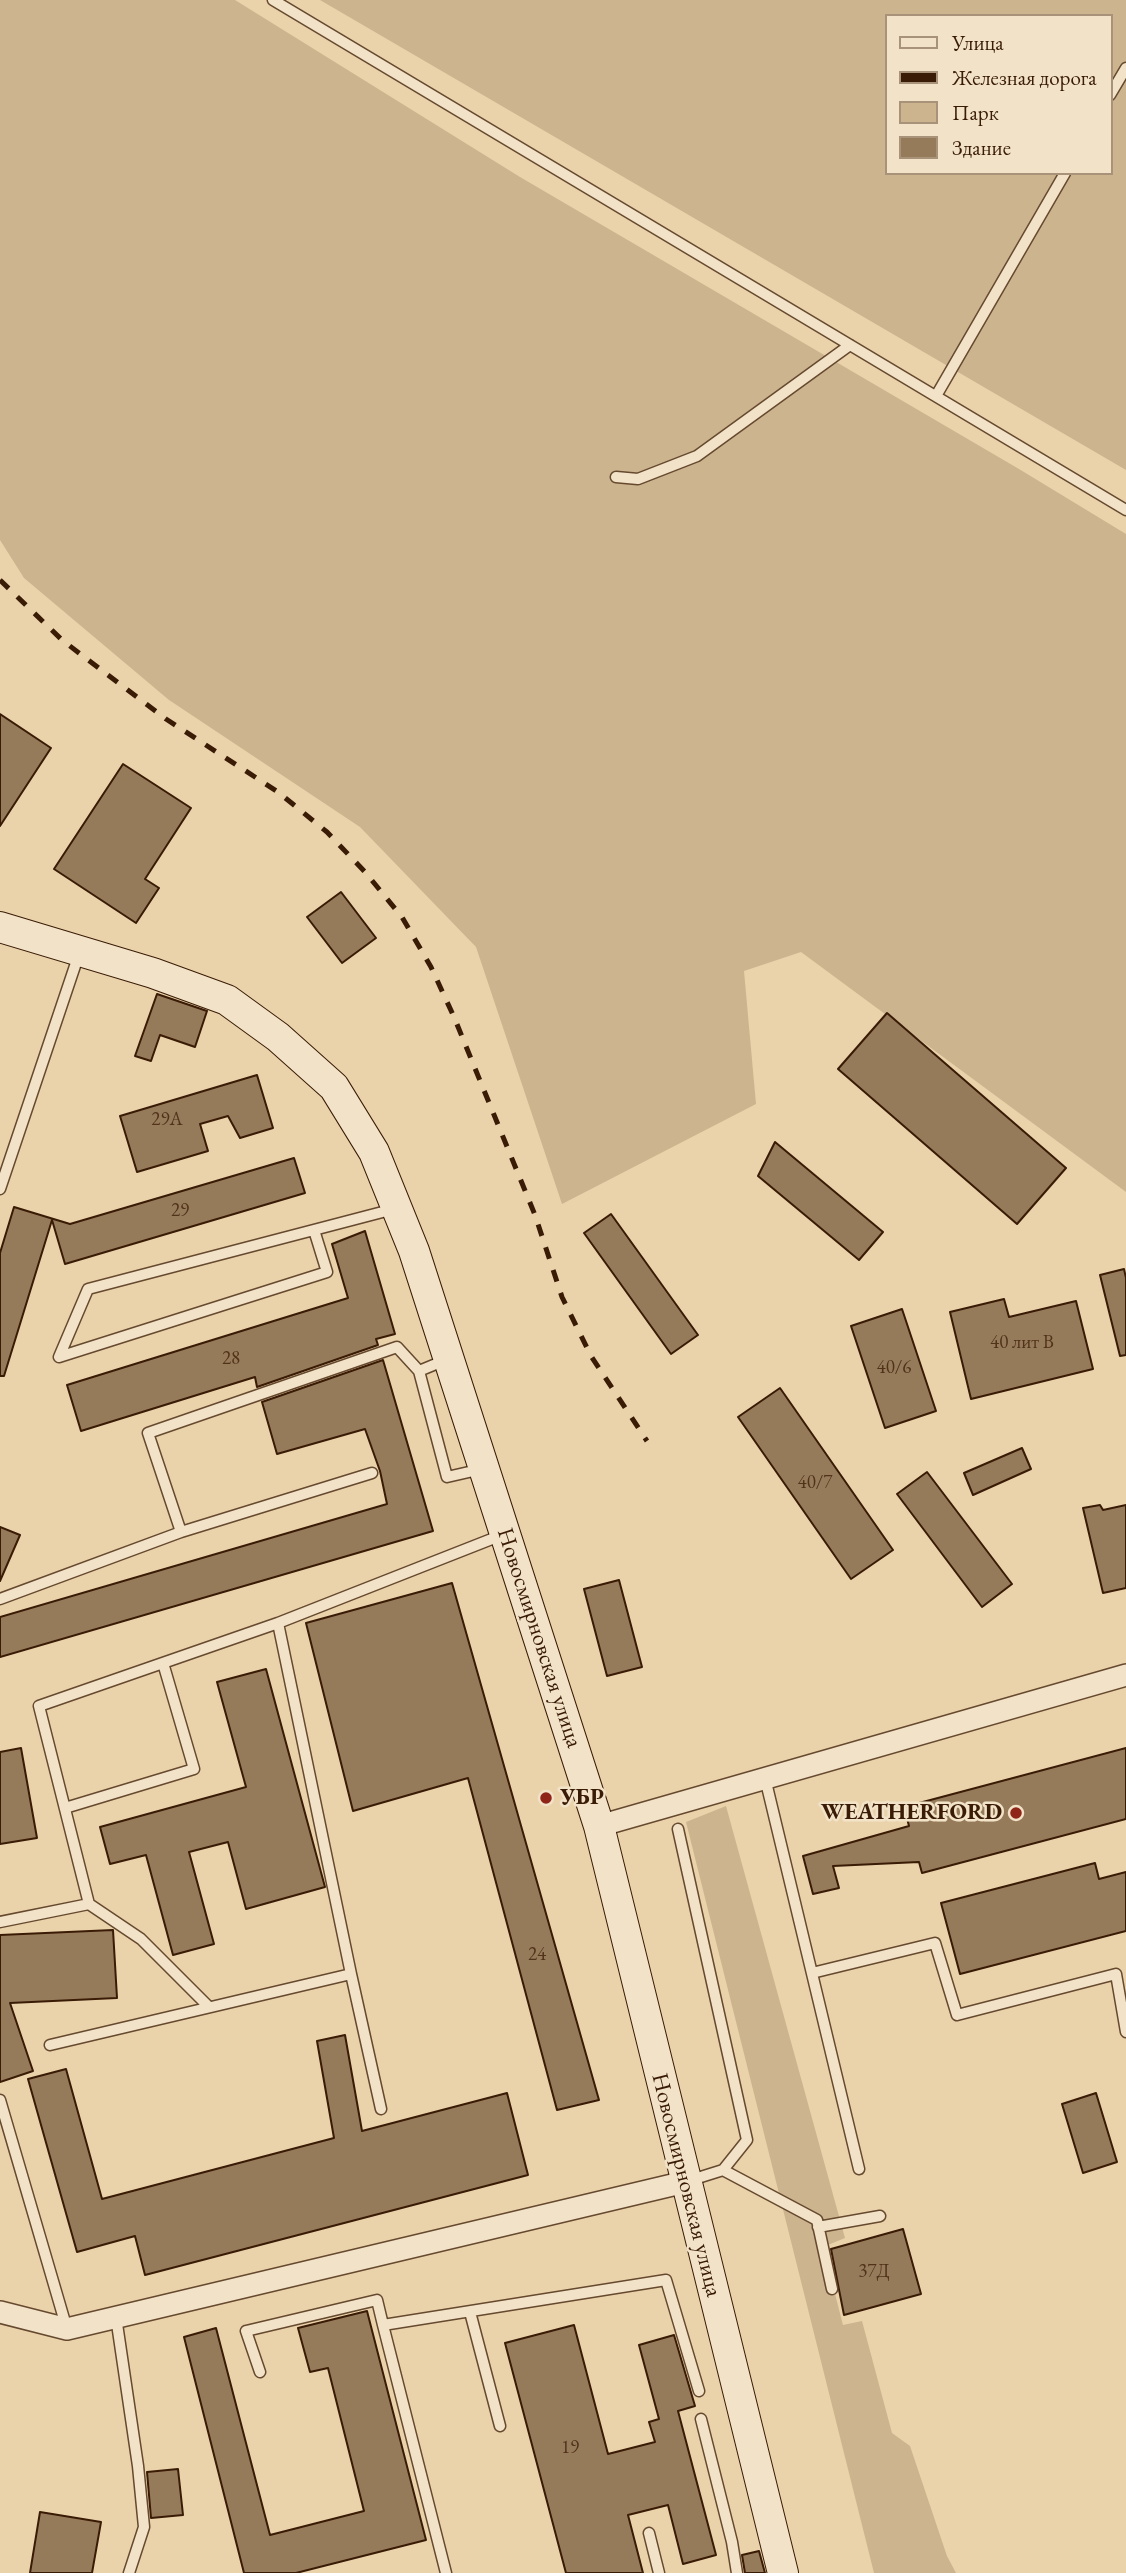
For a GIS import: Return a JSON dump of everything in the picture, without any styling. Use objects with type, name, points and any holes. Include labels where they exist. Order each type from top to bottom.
[{"type":"street","name":"Новосмирновская улица","points":[[0,928],[153,973],[226,1000],[278,1037],[334,1087],[374,1152],[414,1251],[599,1826],[782,2573]]},
{"type":"street","points":[[599,1826],[1126,1675]]},
{"type":"street","points":[[0,2312],[67,2329],[685,2182]]},
{"type":"lane","points":[[273,0],[1126,510]]},
{"type":"lane","points":[[1112,92],[1126,68]]},
{"type":"lane","points":[[936,397],[1064,175]]},
{"type":"lane","points":[[616,477],[638,479],[697,456],[850,345]]},
{"type":"lane","points":[[0,1189],[80,951]]},
{"type":"lane","points":[[314,1230],[327,1272],[59,1357],[88,1289],[397,1208]]},
{"type":"lane","points":[[181,1532],[148,1433],[397,1347],[419,1371],[447,1477],[484,1469]]},
{"type":"lane","points":[[419,1371],[449,1358]]},
{"type":"lane","points":[[0,1600],[181,1532],[372,1473]]},
{"type":"lane","points":[[209,2007],[141,1940],[89,1904],[39,1706],[278,1623],[505,1534]]},
{"type":"lane","points":[[278,1623],[382,2109]]},
{"type":"lane","points":[[65,1808],[194,1769],[163,1663]]},
{"type":"lane","points":[[765,1778],[859,2169]]},
{"type":"lane","points":[[678,1829],[747,2140],[723,2170],[685,2182]]},
{"type":"lane","points":[[0,1922],[89,1904]]},
{"type":"lane","points":[[812,1973],[935,1943],[957,2015],[1116,1974],[1126,2032]]},
{"type":"lane","points":[[50,2045],[351,1974]]},
{"type":"lane","points":[[0,2100],[67,2329]]},
{"type":"lane","points":[[723,2170],[817,2220],[832,2289]]},
{"type":"lane","points":[[818,2227],[880,2216]]},
{"type":"lane","points":[[383,2325],[666,2280],[699,2391]]},
{"type":"lane","points":[[260,2372],[246,2331],[377,2300],[446,2573]]},
{"type":"lane","points":[[470,2312],[500,2426]]},
{"type":"lane","points":[[116,2317],[138,2466],[144,2527],[129,2573]]},
{"type":"lane","points":[[701,2419],[737,2573]]},
{"type":"lane","points":[[649,2533],[659,2573]]},
{"type":"green space","points":[[0,0],[235,0],[520,177],[1126,534],[1126,1192],[801,952],[744,971],[756,1104],[562,1204],[476,947],[360,827],[169,700],[24,578],[0,540]]},
{"type":"green space","points":[[320,0],[1126,0],[1126,470]]},
{"type":"green space","points":[[726,1806],[845,2238],[823,2247],[843,2325],[862,2321],[892,2433],[910,2446],[947,2556],[956,2573],[874,2573],[686,1822]]},
{"type":"building","points":[[0,714],[51,748],[0,826]]},
{"type":"building","points":[[123,764],[191,808],[145,879],[159,888],[136,923],[54,869]]},
{"type":"building","points":[[341,892],[376,938],[342,963],[307,917]]},
{"type":"building","points":[[157,994],[207,1011],[195,1047],[160,1035],[151,1061],[135,1056]]},
{"type":"building","points":[[887,1013],[1066,1168],[1017,1224],[838,1069]]},
{"type":"building","points":[[257,1075],[273,1128],[240,1138],[228,1116],[200,1124],[208,1151],[137,1172],[120,1116]]},
{"type":"building","points":[[775,1142],[883,1232],[859,1260],[758,1176]]},
{"type":"building","points":[[294,1158],[305,1193],[65,1264],[52,1220],[4,1376],[0,1376],[0,1253],[14,1207],[70,1224]]},
{"type":"building","points":[[611,1214],[698,1335],[671,1354],[584,1233]]},
{"type":"building","points":[[365,1231],[395,1334],[376,1339],[378,1345],[257,1387],[255,1377],[81,1431],[67,1385],[348,1298],[332,1244]]},
{"type":"building","points":[[1124,1269],[1126,1355],[1120,1356],[1100,1275]]},
{"type":"building","points":[[1004,1299],[1009,1317],[1076,1301],[1093,1369],[971,1399],[950,1312]]},
{"type":"building","points":[[902,1309],[936,1411],[885,1428],[851,1326]]},
{"type":"building","points":[[383,1360],[433,1531],[0,1657],[0,1617],[387,1504],[380,1471],[365,1429],[277,1454],[262,1402]]},
{"type":"building","points":[[780,1388],[893,1550],[851,1579],[738,1417]]},
{"type":"building","points":[[1022,1448],[1031,1469],[973,1495],[964,1473]]},
{"type":"building","points":[[927,1472],[1012,1584],[982,1607],[897,1494]]},
{"type":"building","points":[[1100,1505],[1103,1510],[1126,1505],[1126,1588],[1103,1593],[1083,1508]]},
{"type":"building","points":[[0,1527],[20,1535],[0,1581]]},
{"type":"building","points":[[619,1580],[642,1667],[607,1676],[584,1589]]},
{"type":"building","points":[[452,1583],[599,2100],[557,2110],[468,1778],[353,1811],[306,1623]]},
{"type":"building","points":[[266,1669],[325,1887],[246,1909],[228,1842],[189,1852],[214,1944],[173,1955],[146,1855],[110,1864],[100,1827],[246,1787],[217,1682]]},
{"type":"building","points":[[21,1748],[37,1838],[0,1844],[0,1752]]},
{"type":"building","name":"WEATHERFORD","points":[[1126,1748],[1126,1819],[922,1873],[919,1862],[833,1866],[839,1888],[813,1894],[803,1856],[909,1826],[904,1807]]},
{"type":"building","points":[[1095,1863],[1099,1879],[1126,1872],[1126,1931],[960,1974],[941,1903]]},
{"type":"building","points":[[113,1930],[117,1998],[10,2003],[33,2071],[0,2082],[0,1935]]},
{"type":"building","points":[[345,2035],[362,2131],[507,2093],[528,2175],[145,2275],[135,2236],[77,2252],[28,2079],[66,2069],[102,2199],[334,2138],[317,2041]]},
{"type":"building","points":[[1096,2093],[1117,2162],[1083,2173],[1062,2104]]},
{"type":"building","points":[[903,2229],[921,2294],[844,2315],[831,2249]]},
{"type":"building","points":[[367,2311],[426,2540],[296,2573],[244,2573],[184,2337],[216,2328],[270,2535],[364,2511],[328,2368],[310,2372],[298,2328]]},
{"type":"building","points":[[574,2325],[608,2454],[655,2442],[649,2422],[659,2419],[639,2345],[674,2335],[695,2406],[678,2411],[716,2555],[683,2564],[668,2505],[628,2515],[643,2573],[566,2573],[505,2343]]},
{"type":"building","points":[[178,2469],[183,2515],[151,2518],[147,2472]]},
{"type":"building","points":[[40,2512],[101,2522],[92,2573],[30,2573]]},
{"type":"building","points":[[759,2551],[765,2573],[745,2573],[742,2555]]},
{"type":"railway","points":[[0,580],[62,640],[166,719],[278,792],[327,832],[402,917],[431,967],[454,1017],[535,1215],[562,1297],[591,1356],[647,1441]]},
{"type":"place","name":"УБР","points":[[546,1798]]},
{"type":"place","name":"WEATHERFORD","points":[[1016,1813]]}]
